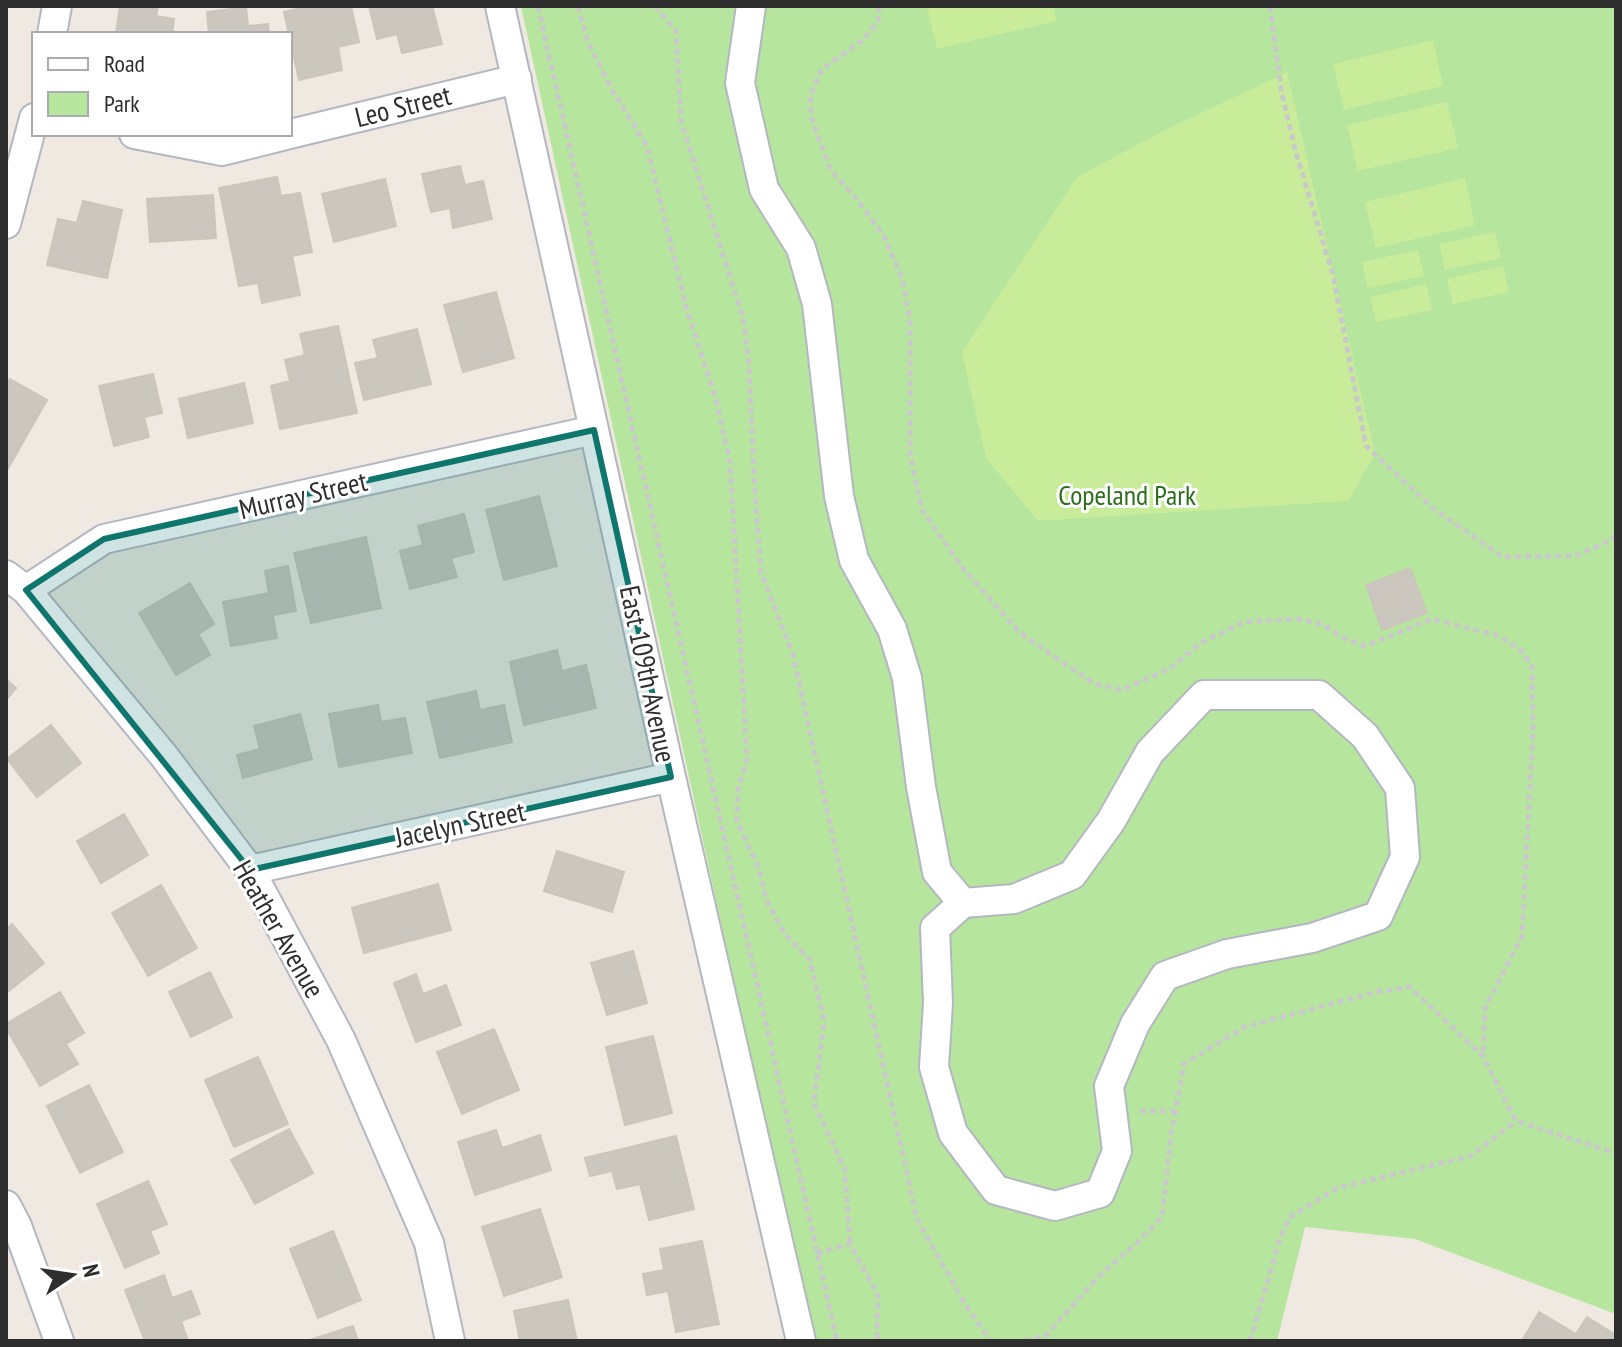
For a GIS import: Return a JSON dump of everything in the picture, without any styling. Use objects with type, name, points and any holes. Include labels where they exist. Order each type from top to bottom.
[{"type":"street","points":[[52,32],[57,6]]},
{"type":"street","name":"East 109th Avenue","points":[[500,6],[671,777],[801,1341]]},
{"type":"street","points":[[751,6],[740,83],[764,189],[801,248],[817,304],[839,496],[854,560],[892,629],[907,678],[921,787],[937,872],[963,903]]},
{"type":"street","name":"Leo Street","points":[[292,134],[517,79]]},
{"type":"street","points":[[6,224],[32,126]]},
{"type":"street","name":"Leo Street","points":[[144,136],[222,151],[282,136]]},
{"type":"street","name":"Murray Street","points":[[16,583],[104,539],[594,430]]},
{"type":"street","name":"Heather Avenue","points":[[16,583],[164,756],[250,870],[341,1040],[429,1243],[450,1341]]},
{"type":"street","points":[[1204,695],[1319,695],[1365,736],[1400,788],[1405,857],[1378,916],[1312,938],[1227,954],[1165,976],[1135,1024],[1109,1086],[1117,1151],[1100,1193],[1055,1206],[996,1190],[953,1133],[934,1067],[938,1003],[935,928],[963,903],[1014,899],[1072,875],[1111,821],[1150,752],[1204,695]]},
{"type":"street","name":"Jacelyn Street","points":[[250,870],[671,777]]},
{"type":"street","points":[[6,1205],[17,1226],[59,1341]]},
{"type":"path","points":[[538,6],[837,1341]]},
{"type":"path","points":[[578,6],[588,42],[612,90],[647,146],[686,307],[715,396],[730,462],[747,759],[738,790],[737,821],[759,869],[766,900],[785,934],[810,960],[824,1021],[814,1103],[845,1170],[850,1244],[878,1295],[877,1341]]},
{"type":"path","points":[[655,6],[676,31],[681,121],[743,318],[749,364],[761,572],[793,655],[917,1219],[966,1306],[990,1340],[998,1341]]},
{"type":"path","points":[[879,6],[878,21],[864,39],[822,69],[810,96],[812,119],[830,169],[883,234],[902,278],[910,320],[910,454],[922,510],[961,566],[1020,633],[1095,684],[1122,690],[1169,669],[1202,642],[1244,622],[1300,619],[1324,625],[1345,639],[1365,646],[1432,619],[1496,635],[1519,648],[1532,666],[1533,732],[1522,936],[1485,1008],[1483,1056]]},
{"type":"path","points":[[1270,6],[1282,95],[1333,275],[1366,446],[1434,509],[1503,557],[1575,556],[1616,535]]},
{"type":"path","points":[[1025,1341],[1045,1336],[1103,1272],[1162,1217],[1171,1135],[1184,1064],[1244,1027],[1376,992],[1410,987],[1483,1056],[1516,1121],[1616,1153]]},
{"type":"path","points":[[1250,1341],[1280,1239],[1290,1217],[1337,1188],[1471,1156],[1516,1121]]},
{"type":"path","points":[[817,1253],[850,1244]]},
{"type":"highlighted area","points":[[594,430],[671,777],[250,870],[26,590],[104,539]]},
{"type":"green space","name":"Copeland Park","points":[[521,6],[1616,6],[1616,1314],[1415,1239],[1305,1227],[1277,1341],[812,1341]]},
{"type":"green space","points":[[927,6],[1053,6],[1056,21],[937,49]]},
{"type":"green space","points":[[1433,40],[1443,86],[1344,110],[1333,64]]},
{"type":"green space","points":[[1287,72],[1375,454],[1348,501],[1038,521],[986,458],[962,352],[1077,177],[1163,131]]},
{"type":"green space","points":[[1447,102],[1458,148],[1358,171],[1347,125]]},
{"type":"green space","points":[[1465,178],[1475,225],[1376,248],[1365,202]]},
{"type":"green space","points":[[1495,232],[1501,258],[1445,270],[1439,244]]},
{"type":"green space","points":[[1418,250],[1424,276],[1368,288],[1362,262]]},
{"type":"green space","points":[[1503,266],[1509,292],[1453,304],[1447,279]]},
{"type":"green space","points":[[1426,284],[1432,310],[1376,322],[1370,297]]},
{"type":"building","points":[[120,6],[158,6],[156,16],[174,19],[172,32],[116,32]]},
{"type":"building","points":[[310,6],[351,6],[359,42],[338,47],[342,70],[299,80],[292,32],[288,32],[284,12]]},
{"type":"building","points":[[369,6],[432,6],[442,44],[402,53],[397,34],[377,39]]},
{"type":"building","points":[[246,7],[248,26],[268,24],[269,32],[209,32],[207,12]]},
{"type":"building","points":[[460,166],[465,185],[483,181],[492,219],[453,228],[450,208],[431,212],[422,174]]},
{"type":"building","points":[[277,177],[281,196],[300,193],[312,252],[292,256],[300,295],[262,303],[258,283],[239,286],[219,188]]},
{"type":"building","points":[[385,179],[396,226],[334,242],[322,194]]},
{"type":"building","points":[[213,195],[216,238],[150,242],[147,199]]},
{"type":"building","points":[[83,201],[122,210],[107,278],[47,265],[58,219],[77,223]]},
{"type":"building","points":[[496,292],[514,358],[463,372],[444,305]]},
{"type":"building","points":[[338,326],[357,413],[280,429],[271,386],[290,381],[285,360],[305,355],[300,334]]},
{"type":"building","points":[[417,329],[431,384],[364,400],[355,363],[378,358],[373,340]]},
{"type":"building","points":[[153,374],[162,413],[144,417],[149,437],[114,446],[99,386]]},
{"type":"building","points":[[10,379],[47,400],[6,472],[6,385]]},
{"type":"building","points":[[244,383],[253,423],[188,438],[179,399]]},
{"type":"building","points":[[539,496],[557,566],[504,580],[486,510]]},
{"type":"building","points":[[464,514],[474,552],[451,558],[457,577],[410,589],[400,551],[423,545],[418,526]]},
{"type":"building","points":[[366,537],[381,608],[311,623],[294,553]]},
{"type":"building","points":[[288,566],[296,611],[273,615],[277,638],[231,646],[223,602],[269,593],[265,571]]},
{"type":"building","points":[[1410,568],[1427,613],[1382,630],[1366,585]]},
{"type":"building","points":[[190,583],[214,624],[198,634],[210,655],[176,675],[139,613]]},
{"type":"building","points":[[557,650],[562,671],[586,665],[596,708],[524,725],[510,662]]},
{"type":"building","points":[[6,679],[16,688],[6,700]]},
{"type":"building","points":[[476,691],[480,710],[504,705],[512,742],[440,758],[427,702]]},
{"type":"building","points":[[378,705],[381,722],[405,718],[412,753],[339,767],[329,714]]},
{"type":"building","points":[[300,714],[312,759],[243,778],[237,755],[260,749],[254,726]]},
{"type":"building","points":[[51,725],[81,763],[37,797],[7,759]]},
{"type":"building","points":[[124,814],[148,855],[101,883],[77,841]]},
{"type":"building","points":[[557,851],[624,872],[612,912],[544,891]]},
{"type":"building","points":[[438,884],[451,930],[364,953],[352,908]]},
{"type":"building","points":[[161,885],[197,948],[148,976],[112,913]]},
{"type":"building","points":[[12,924],[44,963],[6,993],[6,930]]},
{"type":"building","points":[[633,951],[647,1003],[607,1015],[591,963]]},
{"type":"building","points":[[210,972],[232,1017],[191,1037],[169,992]]},
{"type":"building","points":[[416,974],[423,994],[446,985],[461,1025],[416,1042],[394,983]]},
{"type":"building","points":[[60,992],[84,1033],[66,1044],[78,1064],[40,1086],[6,1024]]},
{"type":"building","points":[[494,1029],[519,1090],[462,1114],[437,1052]]},
{"type":"building","points":[[653,1036],[672,1113],[625,1125],[606,1047]]},
{"type":"building","points":[[258,1057],[288,1124],[234,1147],[205,1080]]},
{"type":"building","points":[[89,1085],[123,1152],[80,1173],[47,1106]]},
{"type":"building","points":[[289,1129],[313,1173],[255,1204],[231,1160]]},
{"type":"building","points":[[496,1130],[502,1148],[540,1135],[551,1170],[475,1195],[458,1142]]},
{"type":"building","points":[[676,1136],[694,1209],[649,1220],[640,1184],[617,1189],[612,1171],[590,1176],[585,1158]]},
{"type":"building","points":[[148,1181],[167,1224],[150,1231],[159,1253],[125,1268],[97,1204]]},
{"type":"building","points":[[540,1209],[562,1277],[504,1296],[482,1227]]},
{"type":"building","points":[[333,1231],[361,1300],[318,1318],[290,1249]]},
{"type":"building","points":[[702,1241],[719,1324],[676,1332],[668,1291],[647,1295],[643,1274],[664,1270],[660,1249]]},
{"type":"building","points":[[164,1275],[172,1298],[191,1291],[200,1314],[181,1321],[188,1341],[145,1341],[125,1290]]},
{"type":"building","points":[[568,1300],[577,1341],[520,1341],[514,1311]]},
{"type":"building","points":[[1539,1312],[1576,1334],[1587,1317],[1616,1335],[1616,1341],[1522,1341]]},
{"type":"building","points":[[353,1326],[358,1341],[307,1341]]}]
